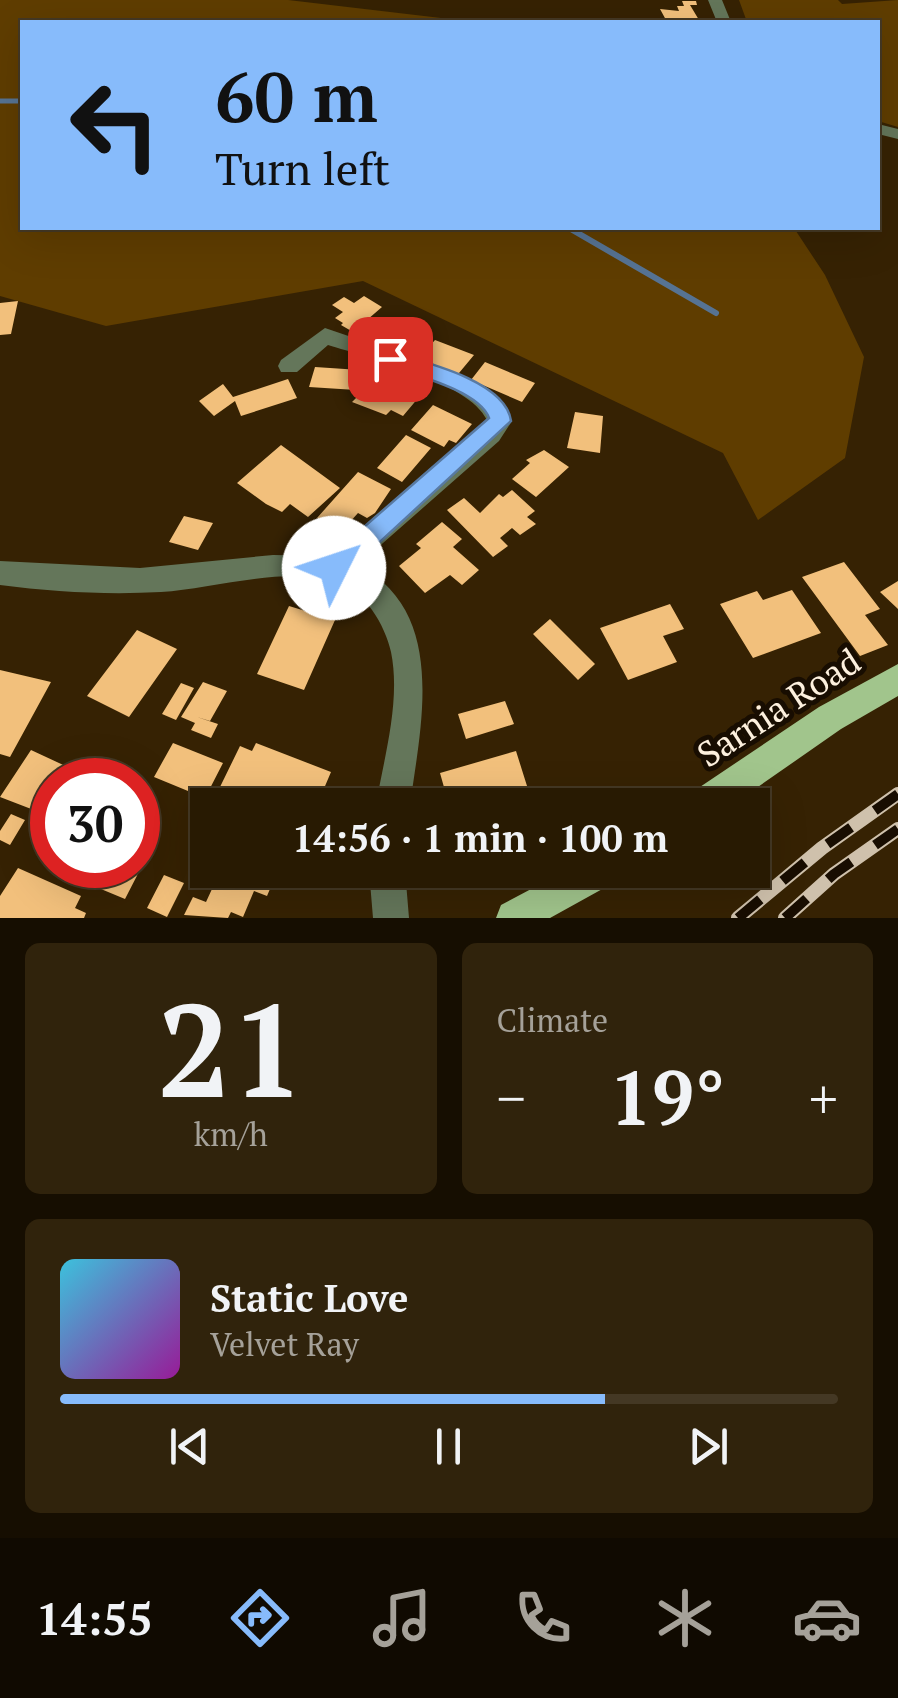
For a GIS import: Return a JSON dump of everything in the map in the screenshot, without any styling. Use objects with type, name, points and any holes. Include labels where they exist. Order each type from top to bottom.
[{"type":"main road","name":"Sarnia Road","points":[[728,788],[830,718],[898,679]]},
{"type":"main road","points":[[514,918],[570,888]]},
{"type":"street","points":[[289,366],[325,336],[456,382],[487,398],[499,411],[500,421],[490,434],[334,568]]},
{"type":"street","points":[[0,573],[81,580],[162,580],[301,566],[334,568],[356,578],[380,599],[400,633],[408,666],[395,788]]},
{"type":"street","points":[[389,888],[391,918]]},
{"type":"shaded area","points":[[0,0],[288,0],[458,20],[20,20],[20,230],[795,230],[825,275],[864,357],[845,458],[758,520],[723,453],[363,281],[106,326],[0,296]]},
{"type":"shaded area","points":[[739,0],[838,0],[842,4],[898,0],[898,127],[880,122],[880,20],[746,20]]},
{"type":"building","points":[[682,1],[696,1],[697,5],[690,5],[699,20],[666,20],[660,9],[679,11],[677,6],[684,6]]},
{"type":"building","points":[[364,296],[382,307],[353,332],[335,318],[343,312],[332,305],[344,297],[354,303]]},
{"type":"building","points":[[18,301],[11,334],[0,335],[0,303]]},
{"type":"building","points":[[384,321],[419,337],[404,352],[379,343],[369,336]]},
{"type":"building","points":[[435,340],[474,355],[459,373],[451,373],[420,357]]},
{"type":"building","points":[[485,362],[535,383],[522,402],[471,380]]},
{"type":"building","points":[[315,367],[360,370],[356,390],[309,387]]},
{"type":"building","points":[[382,378],[401,384],[398,387],[419,397],[403,416],[391,410],[386,415],[352,402]]},
{"type":"building","points":[[288,379],[297,398],[241,416],[235,401],[214,416],[199,401],[223,384],[233,397]]},
{"type":"building","points":[[433,405],[472,424],[456,443],[449,440],[444,447],[411,430]]},
{"type":"building","points":[[575,412],[603,416],[600,453],[567,448]]},
{"type":"building","points":[[406,435],[431,448],[402,482],[377,468]]},
{"type":"building","points":[[281,445],[340,488],[308,517],[290,504],[282,512],[237,483]]},
{"type":"building","points":[[544,450],[569,467],[536,497],[512,479],[530,463],[526,460]]},
{"type":"building","points":[[358,472],[391,489],[375,513],[367,518],[358,513],[349,523],[354,526],[347,535],[317,518]]},
{"type":"building","points":[[512,490],[535,511],[527,517],[536,524],[520,535],[512,528],[500,538],[508,546],[493,557],[447,510],[464,498],[480,513],[499,494],[503,497]]},
{"type":"building","points":[[184,516],[213,523],[198,550],[169,542]]},
{"type":"building","points":[[442,522],[462,539],[453,547],[479,570],[462,585],[450,575],[425,593],[399,566],[421,548],[416,544]]},
{"type":"building","points":[[844,562],[880,609],[865,615],[888,645],[860,656],[802,577]]},
{"type":"building","points":[[898,581],[898,609],[880,592]]},
{"type":"building","points":[[792,590],[821,633],[753,658],[720,604],[757,591],[763,600]]},
{"type":"building","points":[[670,604],[684,629],[663,636],[677,662],[628,680],[600,628]]},
{"type":"building","points":[[289,606],[335,620],[304,690],[257,674]]},
{"type":"building","points":[[550,619],[595,664],[578,680],[533,634]]},
{"type":"building","points":[[137,630],[177,649],[129,717],[87,696]]},
{"type":"building","points":[[0,670],[51,682],[10,757],[0,754]]},
{"type":"building","points":[[203,682],[227,691],[210,721],[197,717],[218,724],[211,738],[191,730],[195,723],[181,717]]},
{"type":"building","points":[[181,683],[194,688],[176,720],[162,714]]},
{"type":"building","points":[[505,701],[514,724],[466,739],[458,714]]},
{"type":"building","points":[[173,743],[223,763],[210,788],[190,788],[190,792],[160,779],[160,766]]},
{"type":"building","points":[[256,743],[331,772],[324,788],[220,787],[240,746],[252,751]]},
{"type":"building","points":[[31,750],[48,758],[30,758],[30,809],[0,797]]},
{"type":"building","points":[[516,751],[528,788],[444,788],[440,773]]},
{"type":"building","points":[[11,814],[25,820],[10,845],[0,840],[0,831]]},
{"type":"building","points":[[18,868],[30,873],[30,888],[63,888],[81,896],[75,908],[86,913],[84,918],[0,918],[0,896]]},
{"type":"building","points":[[164,875],[184,883],[167,917],[147,908]]},
{"type":"building","points":[[98,888],[131,888],[125,899]]},
{"type":"building","points":[[212,888],[270,888],[267,896],[254,891],[243,917],[231,912],[228,918],[184,915],[193,897],[206,902]]},
{"type":"waterway","points":[[0,101],[20,101]]},
{"type":"waterway","points":[[572,230],[716,313]]},
{"type":"railway","points":[[738,918],[822,848],[898,794]]},
{"type":"railway","points":[[785,918],[834,874],[898,829]]},
{"type":"route","points":[[334,568],[490,434],[500,421],[499,411],[487,398],[456,382],[390,359]]}]
